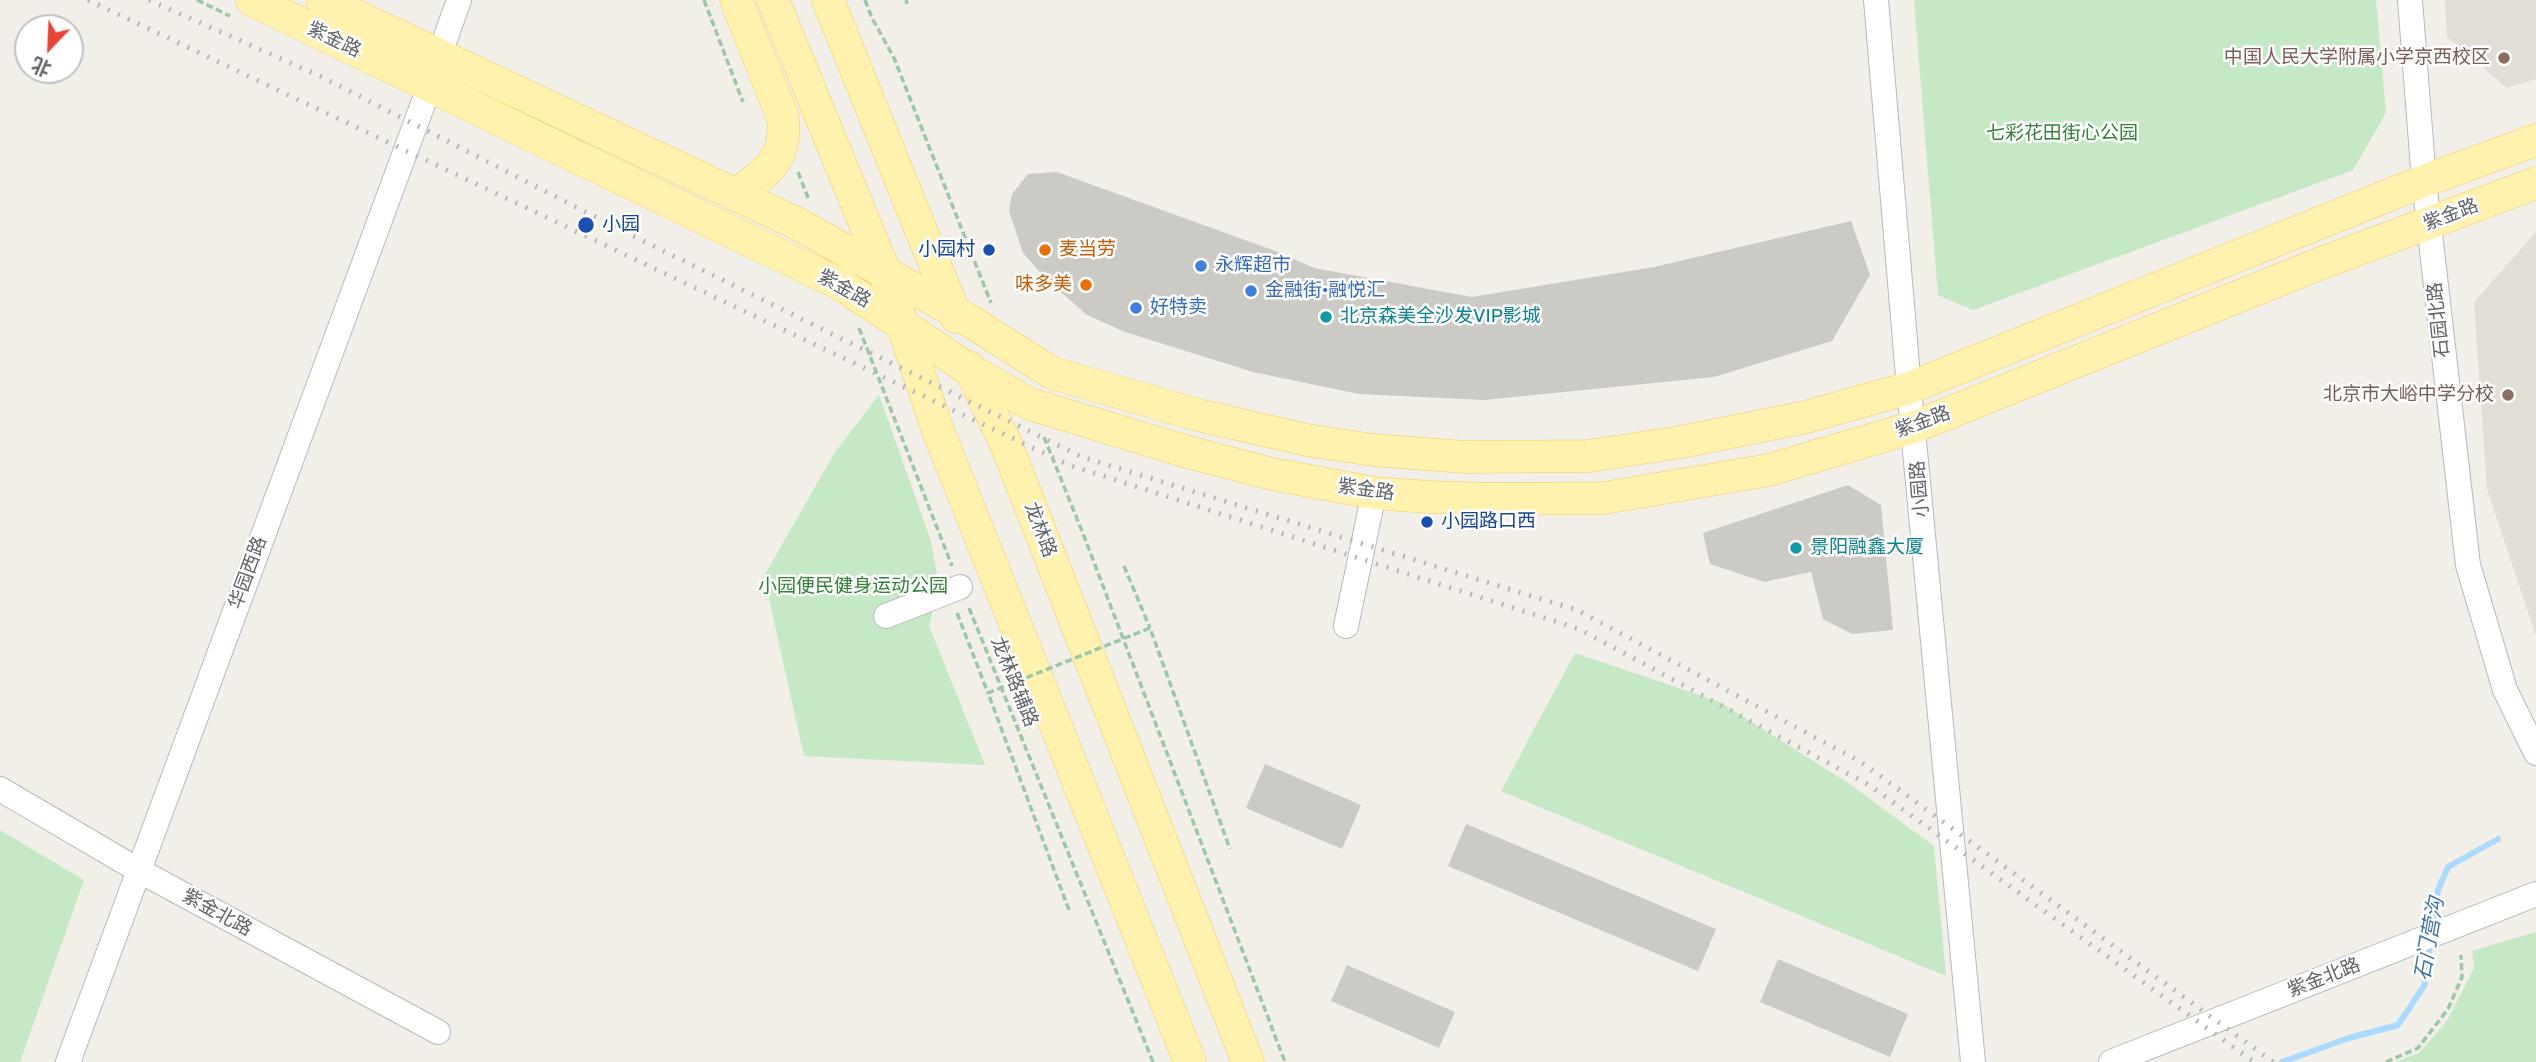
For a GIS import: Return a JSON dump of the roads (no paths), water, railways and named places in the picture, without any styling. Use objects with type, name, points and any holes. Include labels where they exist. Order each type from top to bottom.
[{"type":"main road","name":"紫金路","points":[[252,0],[842,285],[970,370],[1030,404],[1184,451],[1272,474],[1374,493],[1494,499],[1604,498],[1769,470],[1914,427],[2319,264],[2536,183]]},
{"type":"main road","name":"紫金路","points":[[322,0],[737,194],[884,270],[1052,373],[1198,415],[1307,440],[1373,450],[1465,457],[1589,456],[1615,452],[1806,417],[1909,388],[2424,181],[2536,140]]},
{"type":"main road","points":[[736,0],[783,118],[785,137],[780,153],[769,169],[737,194]]},
{"type":"main road","points":[[773,0],[884,270],[937,428],[1190,1062]]},
{"type":"main road","name":"龙林路","points":[[828,0],[954,311],[970,370],[1006,444],[1248,1062]]},
{"type":"street","points":[[439,56],[459,0]]},
{"type":"street","name":"小园路","points":[[1876,0],[1909,388],[1973,1062]]},
{"type":"street","name":"石园北路","points":[[2410,0],[2428,223],[2468,565],[2505,690],[2536,753]]},
{"type":"street","name":"华园西路","points":[[68,1062],[430,85]]},
{"type":"street","points":[[1346,626],[1374,493]]},
{"type":"street","points":[[886,616],[960,587]]},
{"type":"street","name":"紫金北路","points":[[0,789],[138,870],[438,1032]]},
{"type":"street","name":"紫金北路","points":[[2111,1062],[2536,894]]},
{"type":"waterway","name":"石门营沟","points":[[2432,928],[2438,890],[2448,867],[2498,839]]},
{"type":"waterway","name":"石门营沟","points":[[2282,1062],[2349,1038],[2398,1025],[2424,986],[2430,943]]},
{"type":"railway","points":[[88,0],[1069,465],[1579,629],[1869,785],[2254,1062]]},
{"type":"railway","points":[[149,0],[324,78],[619,229],[1082,457],[1577,610],[1861,762],[2273,1062]]},
{"type":"place","name":"中国人民大学附属小学京西校区","points":[[2504,58]]},
{"type":"place","name":"小园","points":[[586,225]]},
{"type":"place","name":"小园村","points":[[989,250]]},
{"type":"place","name":"麦当劳","points":[[1045,250]]},
{"type":"place","name":"永辉超市","points":[[1201,266]]},
{"type":"place","name":"味多美","points":[[1086,285]]},
{"type":"place","name":"金融街·融悦汇","points":[[1251,291]]},
{"type":"place","name":"好特卖","points":[[1136,308]]},
{"type":"place","name":"北京森美全沙发VIP影城","points":[[1326,317]]},
{"type":"place","name":"北京市大峪中学分校","points":[[2508,395]]},
{"type":"place","name":"小园路口西","points":[[1427,522]]},
{"type":"place","name":"景阳融鑫大厦","points":[[1796,548]]},
{"type":"park label","name":"七彩花田街心公园","points":[[2062,134]]},
{"type":"park label","name":"小园便民健身运动公园","points":[[853,587]]}]
